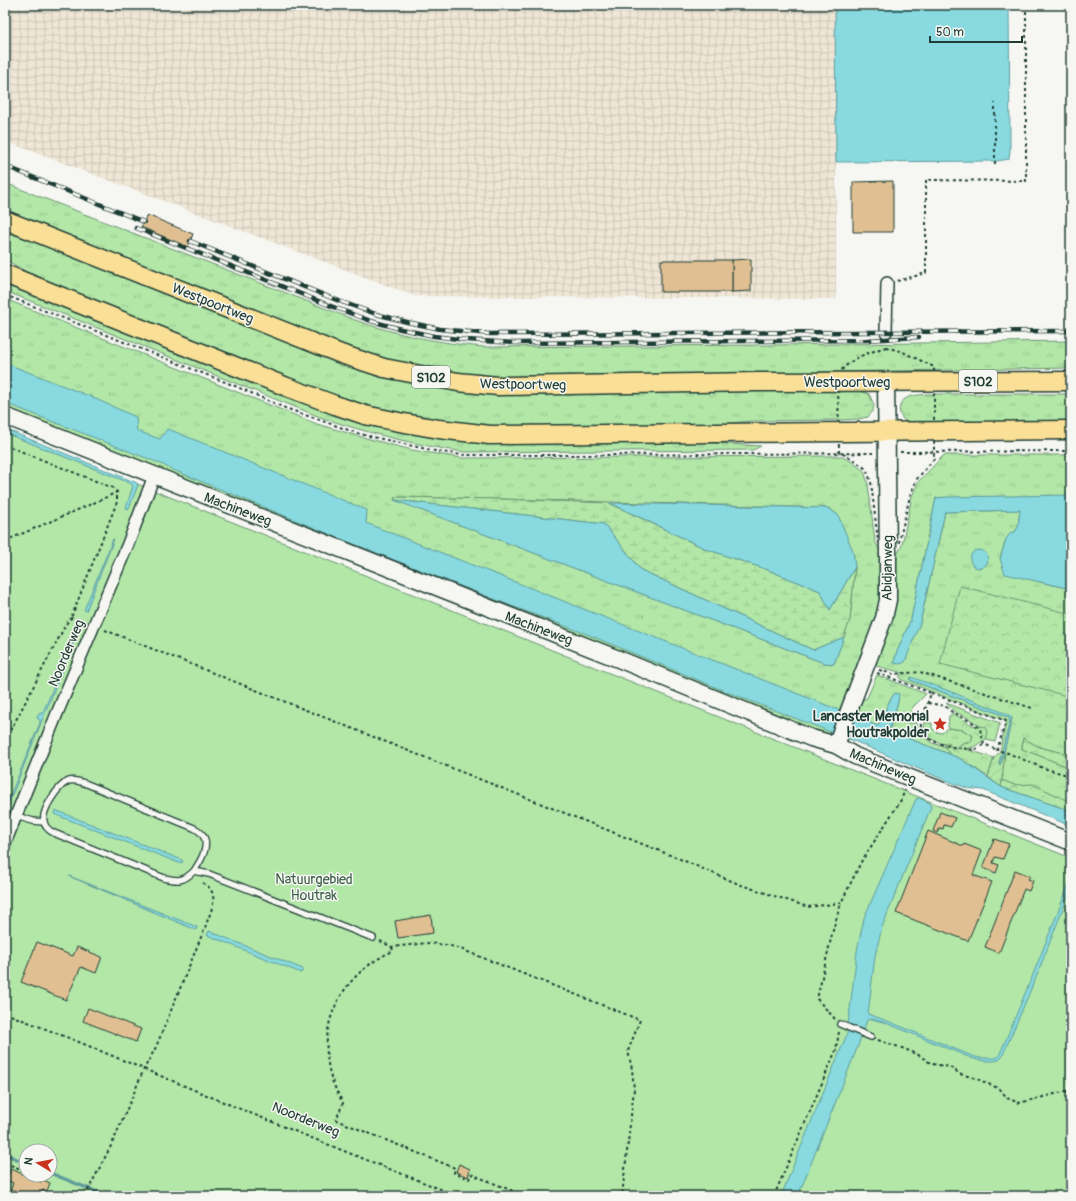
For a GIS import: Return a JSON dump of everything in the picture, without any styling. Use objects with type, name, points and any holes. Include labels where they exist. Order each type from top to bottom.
[{"type":"main road","name":"Westpoortweg","points":[[5,220],[341,354],[384,368],[458,382],[498,386],[1071,381]]},
{"type":"main road","points":[[8,273],[286,387],[365,415],[439,429],[490,435],[1071,430]]},
{"type":"street","points":[[886,332],[887,283]]},
{"type":"street","name":"Abidjanweg","points":[[837,741],[850,707],[868,670],[888,600],[886,382]]},
{"type":"street","name":"Machineweg","points":[[5,416],[621,660],[811,738],[837,741],[854,756],[1071,842]]},
{"type":"street","name":"Noorderweg","points":[[5,843],[154,476]]},
{"type":"lane","points":[[73,781],[82,783],[194,828],[204,837],[205,848],[201,860],[192,873],[182,880],[176,880],[164,878],[60,836],[50,831],[44,822],[44,816],[52,798],[62,786],[67,782],[73,781]]},
{"type":"lane","points":[[16,816],[33,821],[44,822]]},
{"type":"lane","points":[[192,873],[203,872],[216,876],[373,938]]},
{"type":"lane","points":[[839,1023],[871,1037]]},
{"type":"path","points":[[887,283],[926,273],[926,180],[1026,181],[1026,5]]},
{"type":"path","points":[[995,103],[995,164]]},
{"type":"path","points":[[5,445],[113,488],[116,492],[117,502],[71,618],[66,624],[5,741]]},
{"type":"path","points":[[5,541],[116,492]]},
{"type":"path","points":[[71,618],[680,859],[741,885],[808,907],[841,903]]},
{"type":"path","points":[[868,670],[877,669],[893,674],[920,672],[1032,708]]},
{"type":"path","points":[[868,670],[1006,721],[998,750]]},
{"type":"path","points":[[931,693],[921,723],[921,728],[925,736],[934,742],[975,750],[984,744]]},
{"type":"path","points":[[928,703],[945,706],[952,712],[972,722],[980,729],[984,744]]},
{"type":"path","points":[[984,744],[1043,768],[1071,776]]},
{"type":"path","points":[[774,1196],[836,1050],[839,1023],[817,999],[833,930],[841,903],[861,862],[901,800],[910,778]]},
{"type":"path","points":[[85,1196],[113,1142],[143,1069],[156,1047],[206,925],[213,904],[213,894],[210,887],[192,873]]},
{"type":"path","points":[[373,938],[392,947],[436,943],[458,948],[640,1020],[628,1051],[634,1089],[622,1196]]},
{"type":"path","points":[[392,947],[393,951],[374,960],[353,979],[340,998],[331,1017],[327,1037],[327,1060],[332,1081],[343,1103],[336,1120],[455,1168],[454,1173],[469,1179],[472,1174],[525,1196]]},
{"type":"path","name":"Noorderweg","points":[[5,1013],[458,1196]]},
{"type":"path","points":[[882,1041],[918,1054],[932,1064],[950,1067],[960,1074],[975,1078],[1000,1089],[1007,1098],[1019,1103],[1067,1091],[1071,1088]]},
{"type":"path","points":[[5,1163],[18,1168]]},
{"type":"shaded area","points":[[5,5],[835,5],[836,299],[415,296],[5,141]]},
{"type":"green space","points":[[5,183],[355,320],[387,330],[435,341],[484,347],[1071,341],[1071,368],[482,377],[385,364],[5,215]]},
{"type":"green space","points":[[5,226],[382,374],[842,389],[860,391],[869,394],[874,405],[873,411],[868,417],[858,419],[750,421],[691,428],[481,428],[374,412],[43,282],[5,259]]},
{"type":"green space","points":[[5,280],[363,421],[761,446],[753,450],[464,452],[409,442],[320,417],[5,291]]},
{"type":"green space","points":[[5,299],[317,424],[412,450],[462,458],[840,456],[851,461],[864,471],[868,484],[875,541],[881,553],[880,605],[873,627],[828,737],[5,411]],"holes":[[[395,497],[828,508],[838,515],[855,567],[850,619],[834,664],[824,663],[395,500]]]},
{"type":"green space","points":[[1071,394],[1071,424],[915,424],[907,422],[901,417],[900,406],[905,399],[916,395]]},
{"type":"green space","name":"Natuurgebied Houtrak","points":[[5,431],[1071,858],[1071,1196],[5,1196]]},
{"type":"green space","points":[[944,455],[1071,455],[1071,496],[936,498],[911,619],[896,654],[894,663],[920,623],[945,512],[1020,510],[1018,527],[1014,533],[1006,539],[1000,559],[1040,582],[1071,589],[1071,755],[1039,747],[1023,738],[1022,749],[1071,768],[1071,809],[999,779],[1002,777],[1004,752],[1012,718],[910,679],[1008,717],[1010,721],[1002,752],[1000,751],[1006,721],[900,679],[900,672],[876,666],[874,662],[893,563],[902,545],[912,496],[918,482]]},
{"type":"green space","points":[[395,497],[609,503],[706,549],[768,570],[820,591],[830,610],[855,567],[850,620],[844,637],[813,650],[641,570],[604,524],[394,500]]},
{"type":"green space","points":[[960,586],[1071,614],[1071,697],[940,664]]},
{"type":"green space","points":[[877,675],[926,694],[912,708],[908,723],[917,723],[918,732],[922,739],[924,737],[932,743],[946,747],[949,754],[889,731],[898,702],[895,693],[890,700],[878,726],[863,721],[855,714],[859,701],[867,698]]},
{"type":"green space","points":[[946,703],[1000,723],[995,742],[987,740],[980,726],[955,712]]},
{"type":"green space","points":[[953,713],[972,725],[986,727],[987,738],[974,747],[966,749],[994,758],[988,777],[961,759],[949,754],[944,744],[948,742],[953,750],[963,743],[971,741],[973,736],[963,730],[948,728],[949,716]]},
{"type":"green space","points":[[924,723],[932,723],[932,728],[936,732],[942,733],[948,728],[963,730],[973,736],[971,741],[963,743],[953,750],[948,742],[944,744],[930,738],[925,732]]},
{"type":"green space","points":[[1023,738],[1039,747],[1071,755],[1071,768],[1022,749]]},
{"type":"green space","points":[[1000,751],[1002,752],[999,763],[1000,765],[1005,753],[1001,787],[988,777],[994,758]]},
{"type":"green space","points":[[1002,780],[1014,785],[1033,784],[1066,800],[1071,806],[1071,811],[1001,787]]},
{"type":"water","points":[[835,5],[1009,5],[1009,159],[997,161],[836,162]]},
{"type":"water","points":[[5,363],[89,396],[136,417],[137,431],[160,439],[167,429],[173,431],[367,510],[366,523],[878,726],[890,700],[895,693],[899,694],[889,731],[961,759],[1001,787],[1071,811],[1071,826],[983,790],[967,788],[940,778],[854,741],[727,692],[589,635],[346,541],[159,463],[5,403]]},
{"type":"water","points":[[5,429],[137,483],[138,485],[129,508],[126,508],[133,486],[130,483],[5,433]]},
{"type":"water","points":[[1071,495],[1071,589],[1005,574],[1000,559],[1006,539],[1011,532],[1014,533],[1018,527],[1020,510],[945,512],[920,623],[905,662],[900,664],[894,663],[896,654],[911,619],[936,498]]},
{"type":"water","points":[[394,500],[604,524],[641,570],[813,650],[844,637],[834,664],[824,663]]},
{"type":"water","points":[[610,503],[828,508],[838,515],[853,551],[855,567],[830,610],[820,591],[768,570],[706,549]]},
{"type":"water","points":[[114,539],[86,611],[84,610]]},
{"type":"water","points":[[979,550],[985,553],[988,559],[985,565],[979,568],[973,565],[970,559],[973,553]]},
{"type":"water","points":[[77,630],[78,631],[6,810],[5,808],[40,723],[40,720],[37,718],[44,710]]},
{"type":"water","points":[[911,677],[1007,714],[1012,718],[1000,765],[999,763],[1010,721],[1008,717],[910,680]]},
{"type":"water","points":[[919,798],[930,803],[931,807],[882,927],[875,956],[868,1014],[972,1056],[979,1058],[996,1058],[999,1056],[1071,879],[1071,888],[1037,975],[1002,1057],[999,1060],[992,1061],[974,1059],[886,1023],[872,1019],[867,1020],[798,1196],[781,1196],[847,1034],[857,951],[864,918],[916,799]]},
{"type":"water","points":[[55,810],[182,860],[183,862],[179,863],[54,814]]},
{"type":"water","points":[[69,876],[197,927],[196,930]]},
{"type":"water","points":[[209,931],[303,969],[301,973],[207,935]]},
{"type":"building","points":[[893,181],[893,232],[853,232],[853,182]]},
{"type":"building","points":[[147,215],[193,234],[188,247],[141,227]]},
{"type":"building","points":[[751,259],[751,291],[732,292],[732,260]]},
{"type":"building","points":[[661,260],[732,260],[732,292],[661,292]]},
{"type":"building","points":[[940,812],[955,818],[951,827],[944,825],[943,829],[940,828],[937,833],[933,831]]},
{"type":"building","points":[[928,831],[963,846],[964,844],[982,851],[973,875],[992,882],[968,941],[896,913]]},
{"type":"building","points":[[994,839],[1009,844],[1003,859],[995,857],[993,863],[999,865],[996,873],[983,868]]},
{"type":"building","points":[[1015,870],[1030,876],[1028,879],[1033,881],[1029,891],[1024,889],[999,953],[985,947]]},
{"type":"building","points":[[431,915],[433,933],[398,938],[395,921]]},
{"type":"building","points":[[37,942],[73,956],[77,947],[102,957],[96,973],[81,967],[66,1000],[21,982]]},
{"type":"building","points":[[88,1008],[141,1029],[136,1042],[83,1021]]},
{"type":"building","points":[[459,1164],[470,1169],[468,1177],[456,1172]]},
{"type":"building","points":[[11,1169],[18,1172],[18,1183],[50,1183],[47,1191],[43,1190],[41,1196],[12,1196],[9,1195],[13,1183],[6,1180]]},
{"type":"waterway","points":[[5,1154],[18,1160]]},
{"type":"waterway","points":[[58,1176],[107,1196]]},
{"type":"railway","points":[[5,166],[144,222]]},
{"type":"railway","points":[[136,228],[371,321],[434,336],[466,340],[515,343],[867,340],[919,337]]},
{"type":"railway","points":[[190,241],[339,301],[376,314],[440,329],[490,334],[1071,331]]},
{"type":"place","name":"Lancaster Memorial Houtrakpolder","points":[[940,724]]}]
